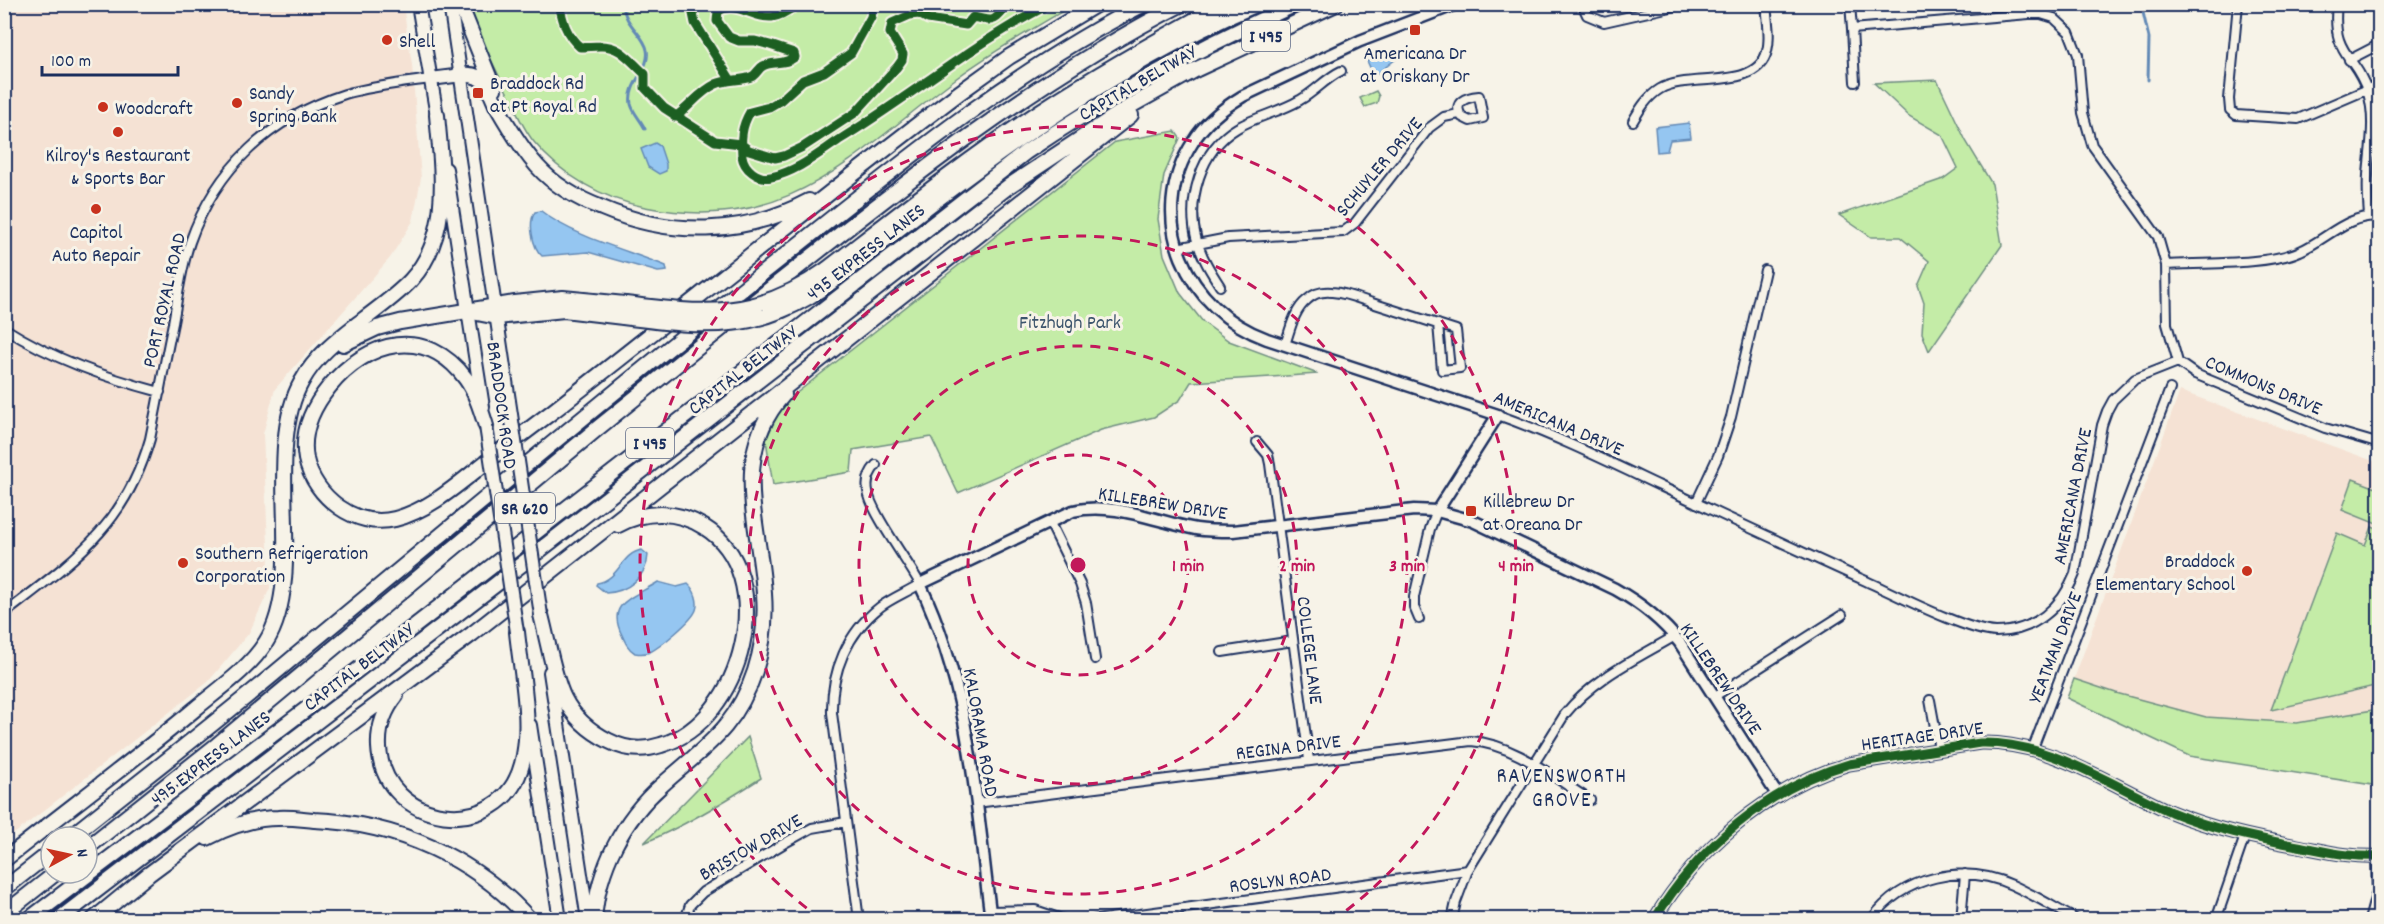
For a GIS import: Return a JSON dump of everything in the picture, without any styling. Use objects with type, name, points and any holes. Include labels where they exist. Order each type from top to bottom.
[{"type":"highway","points":[[460,4],[474,45],[508,124]]},
{"type":"highway","points":[[486,426],[470,386],[451,363],[422,348],[389,346],[356,359],[327,389],[317,403],[306,431],[306,457],[312,475],[322,492],[348,513],[363,519],[393,520],[423,507],[466,478],[618,361],[866,164],[1009,57],[1097,4]]},
{"type":"highway","points":[[85,825],[292,659],[596,405],[810,236],[981,104],[1041,64],[1144,4]]},
{"type":"highway","name":"495 EXPRESS LANES","points":[[99,838],[244,723],[597,428],[916,176],[1062,72],[1182,4]]},
{"type":"highway","points":[[830,275],[945,179],[1038,113],[1145,47],[1224,4]]},
{"type":"highway","points":[[310,369],[337,347],[377,328],[400,322],[469,311],[496,311],[553,298],[624,310],[727,311],[756,305],[793,291],[830,275],[1040,126],[1172,46],[1257,4]]},
{"type":"highway","name":"495 EXPRESS LANES","points":[[28,920],[466,587],[1026,152],[1131,85],[1219,39],[1296,4]]},
{"type":"highway","name":"CAPITAL BELTWAY","points":[[58,920],[486,593],[1010,186],[1118,114],[1197,69],[1336,4]]},
{"type":"highway","points":[[93,920],[149,874],[416,675],[590,540],[1077,156],[1197,69]]},
{"type":"highway","points":[[462,75],[471,75],[486,83],[508,124],[538,167],[560,186],[588,203],[651,225],[680,230],[736,227],[766,220],[793,210],[821,195],[866,164]]},
{"type":"highway","points":[[4,860],[171,729],[242,670],[266,643],[279,612],[284,577],[285,460],[289,414],[298,389],[310,369],[342,337],[411,280],[430,252],[440,216],[442,192],[437,115]]},
{"type":"highway","points":[[594,920],[600,881],[616,844],[632,817],[662,785],[717,737],[741,703],[748,688],[760,651],[765,614],[751,489],[751,463],[756,443],[771,411],[786,392],[813,366]]},
{"type":"highway","points":[[541,615],[563,696],[582,724],[616,745],[636,749],[670,743],[703,723],[718,703],[727,689],[739,659],[745,615],[741,583],[728,549],[700,525],[680,517],[658,513],[626,520],[590,540]]},
{"type":"highway","points":[[416,675],[389,705],[381,722],[380,759],[388,780],[402,797],[435,815],[458,817],[489,809],[505,796],[515,783],[525,753],[526,726],[517,632]]},
{"type":"highway","points":[[149,874],[199,842],[234,827],[277,818],[340,821],[397,833],[453,858],[497,886],[530,920]]},
{"type":"highway","points":[[4,889],[39,861]]},
{"type":"highway","points":[[4,914],[41,885]]},
{"type":"main road","name":"BRADDOCK ROAD","points":[[418,4],[469,311],[560,920]]},
{"type":"main road","name":"BRADDOCK ROAD","points":[[450,4],[588,920]]},
{"type":"main road","points":[[430,79],[462,75]]},
{"type":"street","name":"AMERICANA DRIVE","points":[[1455,4],[1343,49],[1243,96],[1213,117],[1192,142],[1177,179],[1173,210],[1178,248],[1194,284],[1215,310],[1241,328],[1285,345],[1498,415],[1557,437],[1891,592],[1973,627],[1994,632],[2021,628],[2052,611],[2070,587],[2075,574],[2102,425],[2114,400],[2135,379],[2178,363]]},
{"type":"street","points":[[1582,4],[1587,15],[1604,22],[1684,4]]},
{"type":"street","points":[[1633,121],[1646,100],[1668,86],[1682,81],[1739,76],[1758,66],[1764,60],[1768,44],[1766,4]]},
{"type":"street","points":[[1850,4],[1855,82]]},
{"type":"street","points":[[2238,4],[2229,99],[2232,113],[2298,119],[2379,84]]},
{"type":"street","points":[[2337,4],[2336,31],[2342,48],[2367,89],[2371,102],[2373,128],[2368,176],[2369,216]]},
{"type":"street","name":"COMMONS DRIVE","points":[[1852,29],[2029,14],[2041,14],[2054,18],[2069,32],[2078,55],[2083,113],[2092,145],[2151,225],[2163,250],[2166,265],[2167,324],[2178,363],[2195,374],[2325,428],[2379,444]]},
{"type":"street","points":[[2349,60],[2379,44]]},
{"type":"street","points":[[1220,286],[1206,264],[1197,243],[1193,221],[1196,190],[1201,171],[1217,144],[1228,134],[1250,121],[1302,100],[1327,79],[1341,71]]},
{"type":"street","name":"PORT ROYAL ROAD","points":[[4,614],[84,551],[116,515],[129,495],[145,458],[190,243],[206,205],[231,167],[263,137],[323,102],[369,88],[430,79]]},
{"type":"street","name":"SCHUYLER DRIVE","points":[[1178,248],[1227,238],[1343,232],[1355,223],[1429,128],[1444,117],[1459,114]]},
{"type":"street","points":[[2166,265],[2286,256],[2316,243],[2344,225],[2369,216],[2379,217]]},
{"type":"street","points":[[1696,503],[1718,456],[1729,424],[1766,270]]},
{"type":"street","points":[[1285,345],[1303,303],[1323,292],[1340,293],[1438,324],[1456,330],[1460,368],[1442,370],[1438,324]]},
{"type":"street","points":[[4,328],[68,363],[160,392]]},
{"type":"street","name":"YEATMAN DRIVE","points":[[2033,748],[2170,389]]},
{"type":"street","points":[[1419,619],[1414,607],[1414,597],[1430,529],[1437,512],[1498,415]]},
{"type":"street","name":"COLLEGE LANE","points":[[1257,442],[1268,456],[1270,464],[1309,760]]},
{"type":"street","name":"KALORAMA ROAD","points":[[876,465],[870,472],[867,482],[870,500],[920,584],[944,638],[961,697],[991,915]]},
{"type":"street","name":"KILLEBREW DRIVE","points":[[859,920],[832,713],[837,668],[850,640],[868,618],[889,602],[920,584],[1073,511],[1095,507],[1215,531],[1278,526],[1397,510],[1437,512],[1473,522],[1615,589],[1648,610],[1675,636],[1778,796]]},
{"type":"street","points":[[1050,523],[1080,584],[1086,603],[1095,659]]},
{"type":"street","points":[[1714,696],[1842,615]]},
{"type":"street","points":[[1452,920],[1468,870],[1565,714],[1583,693],[1675,636]]},
{"type":"street","points":[[1222,651],[1293,641]]},
{"type":"street","points":[[1930,700],[1939,749]]},
{"type":"street","name":"REGINA DRIVE","points":[[976,803],[1471,741],[1497,745],[1590,800]]},
{"type":"street","name":"HERITAGE DRIVE","points":[[1654,920],[1672,893],[1710,848],[1754,812],[1817,775],[1840,766],[1939,749],[1998,742],[2033,748],[2203,824],[2246,836],[2327,852],[2378,856]]},
{"type":"street","name":"BRISTOW DRIVE","points":[[685,920],[690,905],[703,892],[812,828],[846,822]]},
{"type":"street","points":[[2216,920],[2246,836]]},
{"type":"street","points":[[2369,920],[2377,891],[2378,856]]},
{"type":"street","name":"ROSLYN ROAD","points":[[1095,920],[1468,870]]},
{"type":"street","points":[[1871,920],[1896,894],[1912,884],[1949,875],[1965,874],[2012,885],[2077,920]]},
{"type":"street","points":[[1961,920],[1965,874]]},
{"type":"street","points":[[991,915],[1035,910],[1065,920]]},
{"type":"shaded area","points":[[16,4],[403,5],[412,65],[421,178],[413,221],[390,258],[275,389],[263,434],[270,588],[249,633],[208,682],[5,841],[5,13]]},
{"type":"shaded area","name":"Braddock Elementary School","points":[[2180,391],[2379,463],[2379,709],[2297,723],[2206,717],[2116,693],[2074,679]]},
{"type":"green space","points":[[464,5],[1073,5],[972,67],[851,160],[816,182],[780,199],[740,210],[696,213],[645,207],[614,198],[584,184],[557,165],[534,142],[518,117]]},
{"type":"green space","points":[[1937,80],[1966,141],[1992,184],[2002,245],[1929,351],[1922,333],[1924,303],[1918,286],[1929,261],[1900,237],[1871,237],[1839,215],[1943,179],[1958,168],[1942,135],[1909,116],[1874,83]]},
{"type":"green space","points":[[1376,91],[1379,96],[1377,103],[1365,107],[1360,98]]},
{"type":"green space","name":"Fitzhugh Park","points":[[1175,131],[1180,138],[1164,175],[1158,219],[1164,255],[1180,293],[1203,322],[1229,341],[1318,374],[1191,382],[1180,400],[1154,417],[1101,430],[958,493],[931,437],[853,450],[851,472],[773,485],[766,440],[776,417],[789,399],[1115,142]]},
{"type":"green space","points":[[2353,479],[2379,489],[2379,525],[2342,510]]},
{"type":"green space","points":[[2372,527],[2380,530],[2379,685],[2271,710],[2337,533],[2365,545]]},
{"type":"green space","points":[[2074,679],[2116,693],[2206,717],[2297,723],[2379,709],[2379,786],[2189,756],[2067,698]]},
{"type":"green space","points":[[748,737],[761,778],[704,813],[644,843]]},
{"type":"water","points":[[1393,50],[1396,59],[1374,76],[1367,61]]},
{"type":"water","points":[[1689,123],[1691,138],[1670,140],[1667,151],[1657,152],[1655,127]]},
{"type":"water","points":[[655,143],[660,146],[666,164],[666,171],[659,174],[648,167],[641,149]]},
{"type":"water","points":[[541,211],[585,236],[666,266],[667,271],[658,272],[588,252],[542,256],[536,247],[532,228],[535,212]]},
{"type":"water","points":[[642,550],[648,555],[647,563],[634,582],[621,590],[606,593],[596,585],[610,577],[629,556]]},
{"type":"water","points":[[658,582],[677,587],[688,584],[696,596],[696,610],[682,627],[661,645],[648,653],[635,653],[624,640],[617,615],[625,602]]},
{"type":"waterway","points":[[623,4],[630,24],[642,39],[647,50],[646,64],[632,89],[631,96],[632,107],[645,129]]},
{"type":"waterway","points":[[2141,4],[2149,38],[2148,80]]},
{"type":"cycle path","points":[[559,4],[566,28],[571,38],[580,47],[607,46],[620,51],[645,74],[645,88],[664,108],[715,141],[741,144],[749,150],[775,158],[803,147],[855,113],[897,67],[903,54],[890,33],[892,23],[910,15],[919,14],[928,19],[966,25],[973,17],[994,19],[1010,4]]},
{"type":"cycle path","points":[[691,4],[695,23],[730,79]]},
{"type":"cycle path","points":[[675,117],[716,84],[749,78],[763,66],[795,57],[794,53],[770,45],[755,41],[739,41],[729,37],[717,21],[718,11],[732,8],[772,17],[798,4]]},
{"type":"cycle path","points":[[873,4],[871,17],[851,53],[824,72],[803,80],[781,100],[769,107],[750,112],[743,128],[742,156],[743,161],[752,172],[761,177],[771,177],[798,167],[995,35],[1050,4]]},
{"type":"cycle path","points":[[1654,920],[1671,894],[1713,846],[1737,824],[1790,788],[1819,774],[1849,764],[1980,743],[2006,744],[2055,757],[2171,812],[2218,828],[2328,852],[2380,856]]},
{"type":"place","name":"Americana Dr at Oriskany Dr","points":[[1415,30]]},
{"type":"place","name":"Shell","points":[[387,40]]},
{"type":"place","name":"Braddock Rd at Pt Royal Rd","points":[[478,93]]},
{"type":"place","name":"Sandy Spring Bank","points":[[237,103]]},
{"type":"place","name":"Woodcraft","points":[[103,107]]},
{"type":"place","name":"Kilroy's Restaurant & Sports Bar","points":[[118,132]]},
{"type":"place","name":"Capitol Auto Repair","points":[[96,209]]},
{"type":"place","name":"Killebrew Dr at Oreana Dr","points":[[1471,511]]},
{"type":"place","name":"Southern Refrigeration Corporation","points":[[183,563]]},
{"type":"place","name":"Braddock Elementary School","points":[[2247,571]]},
{"type":"district","name":"RAVENSWORTH GROVE","points":[[1562,787]]}]
